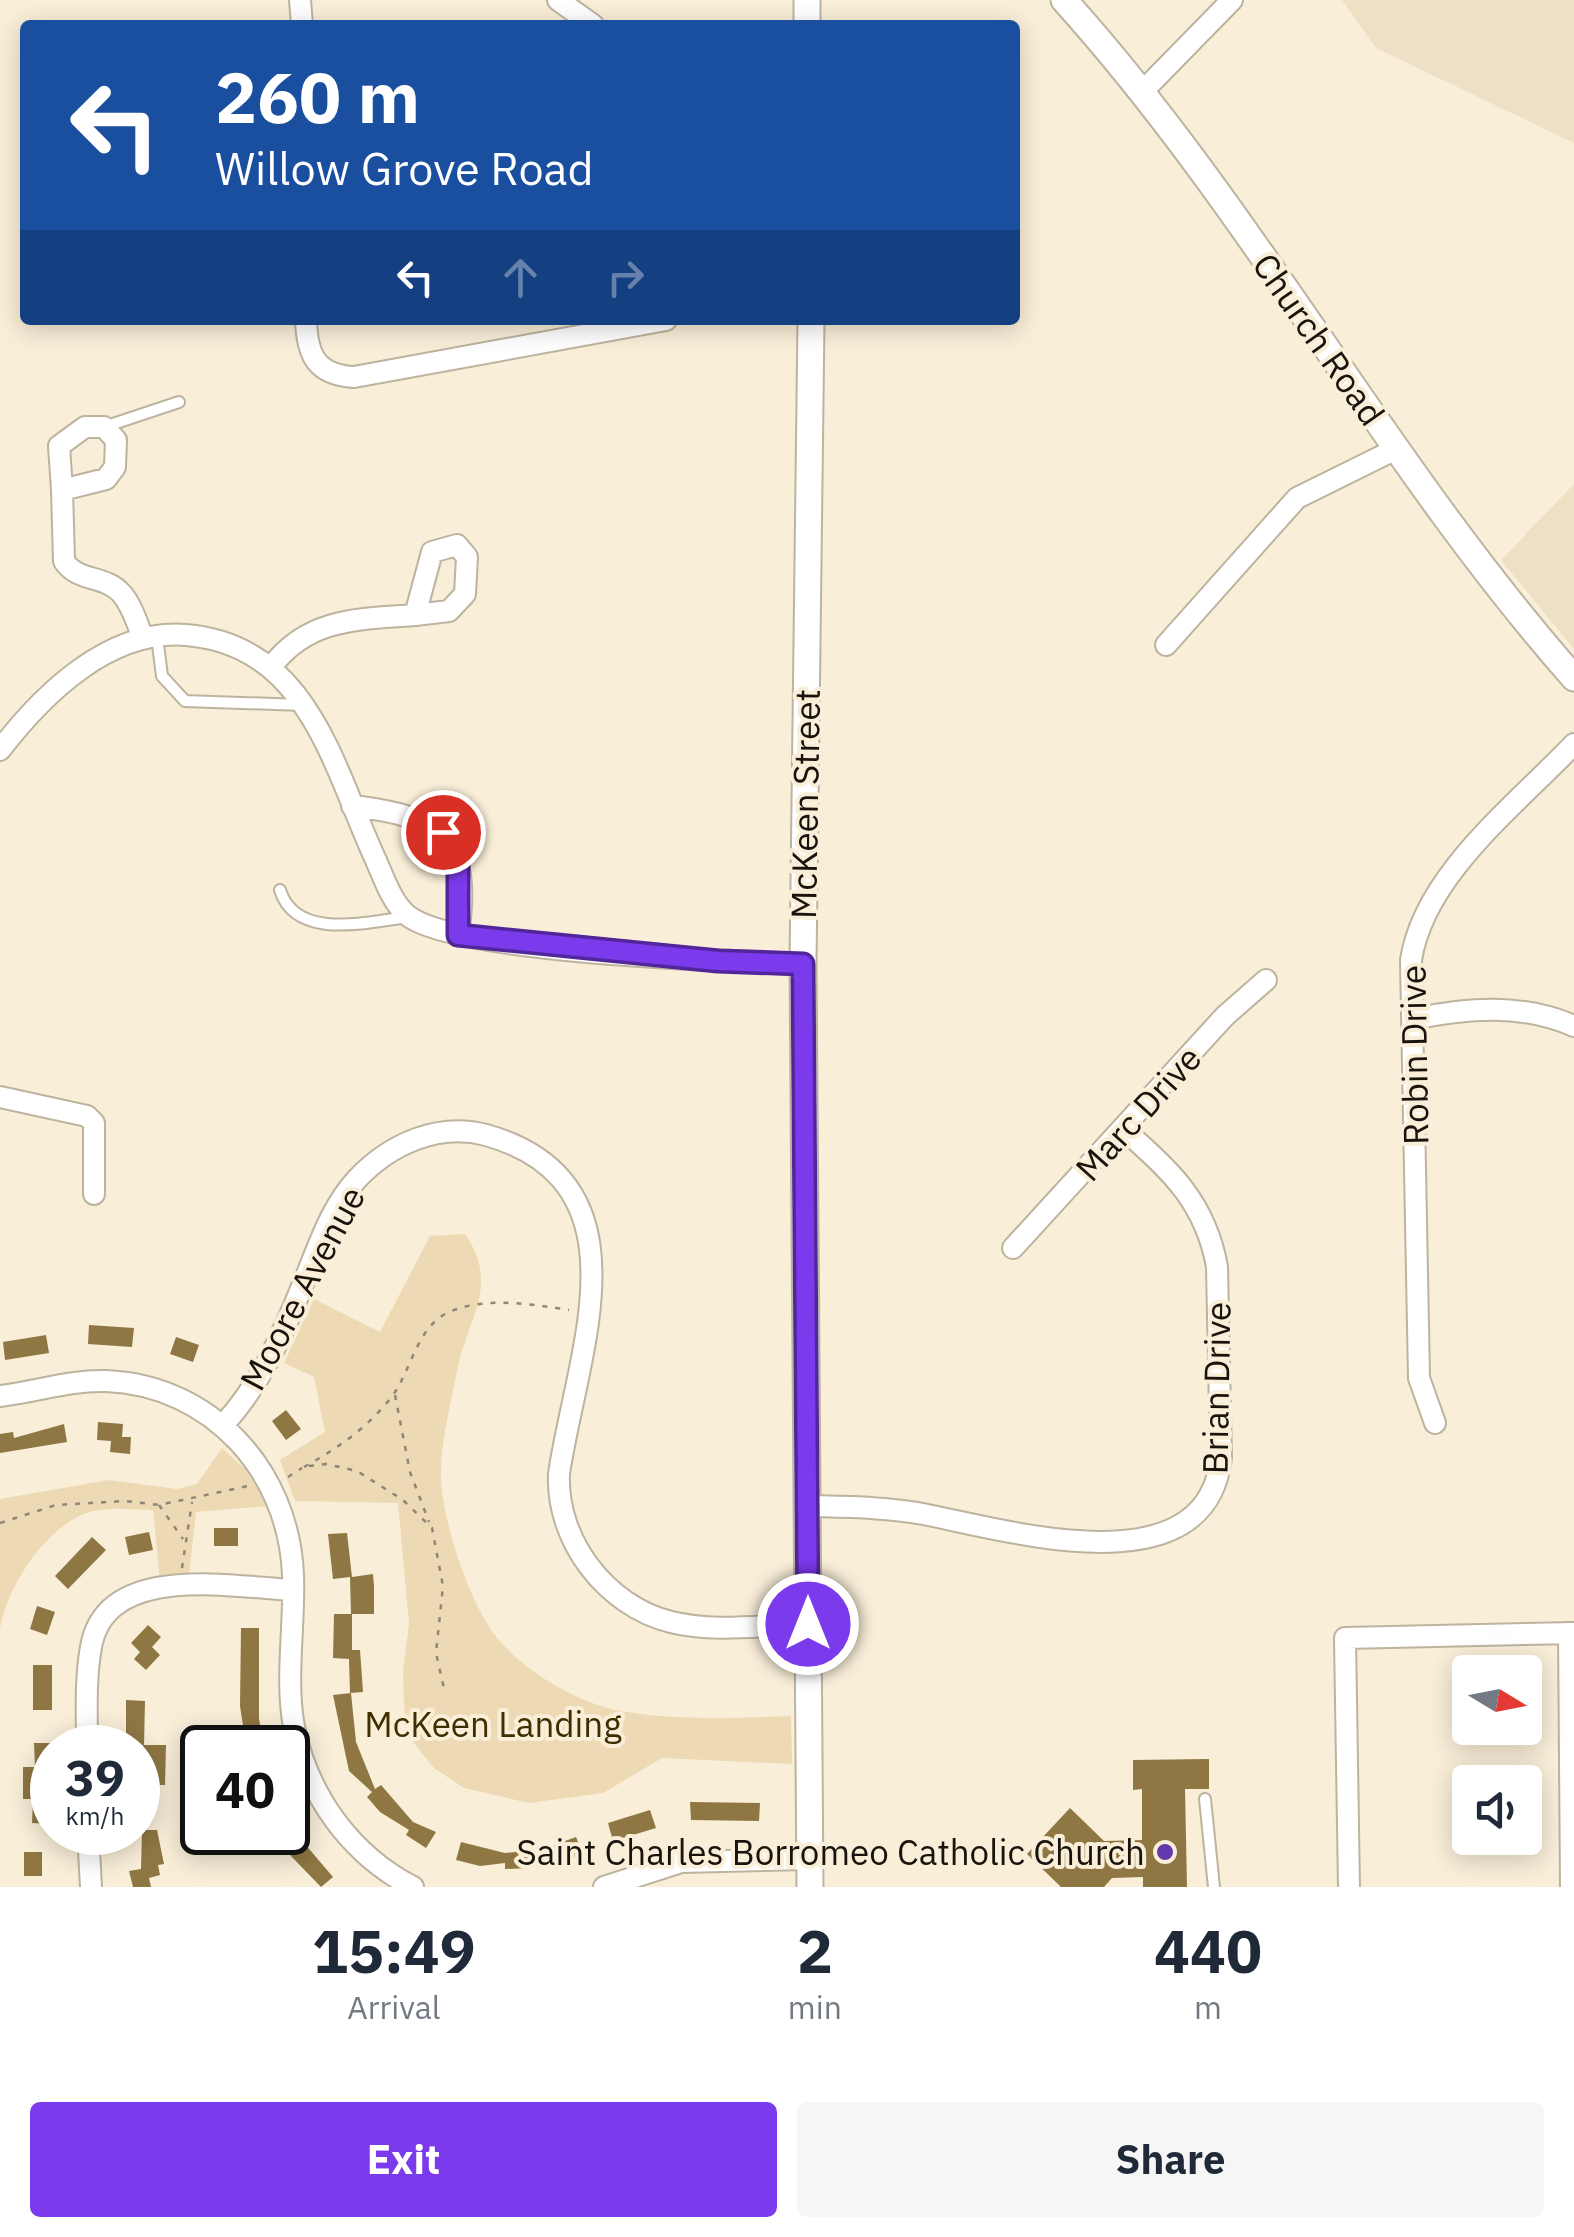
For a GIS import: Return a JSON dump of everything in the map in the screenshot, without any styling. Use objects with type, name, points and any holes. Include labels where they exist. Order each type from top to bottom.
[{"type":"street","points":[[558,0],[585,20]]},
{"type":"street","name":"Church Road","points":[[1064,0],[1214,186],[1396,449],[1489,574],[1574,678]]},
{"type":"street","points":[[1142,92],[1232,0]]},
{"type":"street","points":[[306,325],[306,345],[314,362],[333,376],[354,376],[638,325]]},
{"type":"street","name":"McKeen Street","points":[[810,1887],[803,964],[811,325]]},
{"type":"street","points":[[62,490],[106,479],[115,467],[116,440],[104,427],[85,427],[59,446],[64,560],[77,574],[107,583],[123,594],[150,637]]},
{"type":"street","points":[[1166,645],[1297,498],[1396,449]]},
{"type":"street","points":[[272,666],[286,648],[316,628],[415,615]]},
{"type":"street","points":[[0,750],[20,724],[78,670],[150,637],[210,639],[272,666],[304,705],[386,884],[408,917],[458,935],[718,961],[803,964]]},
{"type":"street","points":[[0,711],[20,724]]},
{"type":"street","name":"Robin Drive","points":[[1434,1423],[1418,1378],[1411,960],[1416,931],[1428,904],[1446,879],[1574,744]]},
{"type":"street","points":[[352,806],[407,815],[443,832],[458,862],[458,935]]},
{"type":"street","name":"Marc Drive","points":[[1012,1248],[1225,1016],[1266,980]]},
{"type":"street","points":[[1412,1019],[1454,1010],[1515,1010],[1574,1026]]},
{"type":"street","points":[[0,1097],[87,1116],[94,1124],[94,1194]]},
{"type":"street","name":"Brian Drive","points":[[808,1506],[923,1514],[1041,1539],[1158,1536],[1201,1511],[1216,1486],[1221,1458],[1217,1267],[1212,1238],[1183,1184],[1124,1130]]},
{"type":"street","name":"Moore Avenue","points":[[224,1424],[263,1369],[338,1204],[368,1169],[428,1133],[474,1132],[494,1138],[532,1154],[561,1179],[580,1208],[591,1239],[594,1270],[589,1313],[558,1489],[563,1518],[584,1560],[635,1608],[671,1622],[729,1628],[808,1624]]},
{"type":"street","points":[[0,1396],[64,1383],[124,1382],[164,1392],[224,1424],[264,1472],[287,1530],[293,1590],[292,1708],[301,1755],[329,1812],[350,1840],[377,1866],[413,1887]]},
{"type":"street","points":[[89,1725],[91,1646],[102,1620],[123,1599],[138,1591],[174,1585],[293,1590]]},
{"type":"street","points":[[1349,1887],[1345,1638],[1571,1633],[1572,1887]]},
{"type":"street","points":[[89,1855],[91,1887]]},
{"type":"street","points":[[604,1887],[681,1862],[810,1860]]},
{"type":"lane","points":[[104,427],[178,402]]},
{"type":"lane","points":[[150,637],[162,676],[170,690],[185,701],[304,705]]},
{"type":"lane","points":[[280,890],[290,910],[309,921],[349,924],[408,917]]},
{"type":"lane","points":[[1204,1799],[1214,1887]]},
{"type":"path","points":[[282,1481],[364,1427],[395,1392],[425,1332],[448,1312],[516,1303],[589,1313]]},
{"type":"path","points":[[395,1392],[410,1472],[432,1528],[443,1586],[436,1653],[445,1693]]},
{"type":"path","points":[[304,1467],[326,1464],[357,1471],[403,1500],[432,1528]]},
{"type":"path","points":[[0,1523],[56,1505],[159,1505],[259,1485]]},
{"type":"path","points":[[182,1575],[192,1500]]},
{"type":"path","points":[[159,1505],[184,1540]]},
{"type":"shaded area","points":[[1342,0],[1574,0],[1574,143],[1376,48]]},
{"type":"shaded area","points":[[1574,484],[1574,649],[1501,560]]},
{"type":"green space","name":"McKeen Landing","points":[[465,1234],[475,1253],[481,1286],[447,1420],[442,1487],[457,1555],[484,1619],[505,1647],[532,1671],[599,1706],[680,1717],[791,1716],[792,1764],[662,1758],[603,1793],[529,1803],[464,1788],[434,1768],[405,1732],[403,1671],[409,1624],[398,1503],[295,1501],[280,1460],[325,1432],[314,1377],[284,1363],[314,1299],[380,1332],[430,1236]]},
{"type":"green space","points":[[222,1448],[246,1470],[268,1506],[196,1512],[189,1577],[160,1581],[153,1510],[89,1512],[58,1530],[31,1560],[11,1595],[0,1629],[0,1499],[109,1480],[177,1489],[197,1484]]},
{"type":"building","points":[[89,1325],[134,1328],[132,1347],[88,1344]]},
{"type":"building","points":[[46,1335],[49,1353],[5,1360],[3,1342]]},
{"type":"building","points":[[176,1337],[199,1345],[193,1362],[170,1354]]},
{"type":"building","points":[[286,1410],[301,1429],[286,1440],[272,1421]]},
{"type":"building","points":[[98,1422],[123,1424],[122,1437],[131,1437],[130,1454],[110,1452],[111,1441],[97,1440]]},
{"type":"building","points":[[64,1424],[67,1442],[0,1453],[0,1434],[13,1432],[14,1438]]},
{"type":"building","points":[[214,1528],[238,1528],[238,1546],[214,1546]]},
{"type":"building","points":[[149,1532],[153,1550],[129,1555],[125,1537]]},
{"type":"building","points":[[347,1533],[352,1577],[373,1574],[374,1586],[374,1614],[352,1614],[352,1650],[360,1650],[363,1692],[350,1693],[349,1659],[333,1658],[334,1614],[351,1614],[350,1577],[333,1579],[328,1534]]},
{"type":"building","points":[[92,1537],[106,1550],[68,1589],[55,1576]]},
{"type":"building","points":[[37,1606],[55,1612],[47,1635],[30,1629]]},
{"type":"building","points":[[148,1625],[161,1637],[152,1647],[160,1655],[146,1670],[134,1659],[140,1652],[131,1643]]},
{"type":"building","points":[[241,1628],[259,1628],[260,1725],[243,1725]]},
{"type":"building","points":[[33,1665],[52,1665],[52,1710],[33,1710]]},
{"type":"building","points":[[351,1693],[356,1742],[375,1789],[381,1785],[413,1822],[436,1832],[426,1848],[406,1835],[409,1830],[380,1812],[367,1797],[372,1792],[349,1771],[333,1695]]},
{"type":"building","points":[[126,1700],[145,1701],[144,1725],[126,1725]]},
{"type":"building","points":[[160,1745],[166,1745],[165,1785],[160,1785]]},
{"type":"building","points":[[1209,1759],[1209,1789],[1185,1789],[1187,1887],[1143,1887],[1143,1877],[1112,1878],[1104,1887],[1061,1887],[1027,1854],[1070,1808],[1104,1841],[1142,1840],[1142,1789],[1133,1790],[1133,1760]]},
{"type":"building","points":[[23,1767],[30,1767],[30,1799],[23,1799]]},
{"type":"building","points":[[690,1802],[760,1803],[759,1821],[691,1820]]},
{"type":"building","points":[[650,1810],[656,1828],[613,1841],[608,1823]]},
{"type":"building","points":[[576,1837],[583,1854],[560,1862],[558,1856],[530,1868],[505,1869],[505,1863],[480,1866],[456,1860],[461,1842],[505,1853],[555,1848],[554,1845]]},
{"type":"building","points":[[160,1845],[164,1864],[158,1865],[160,1875],[149,1878],[151,1887],[133,1887],[129,1871],[141,1869],[141,1855],[160,1855]]},
{"type":"building","points":[[310,1850],[333,1877],[321,1887],[290,1855],[310,1855]]},
{"type":"building","points":[[24,1852],[42,1855],[42,1876],[24,1876]]},
{"type":"place","name":"Saint Charles Borromeo Catholic Church","points":[[1165,1852]]},
{"type":"route","points":[[443,832],[454,847],[458,862],[458,935],[476,940],[718,961],[803,964],[808,1624]]}]
